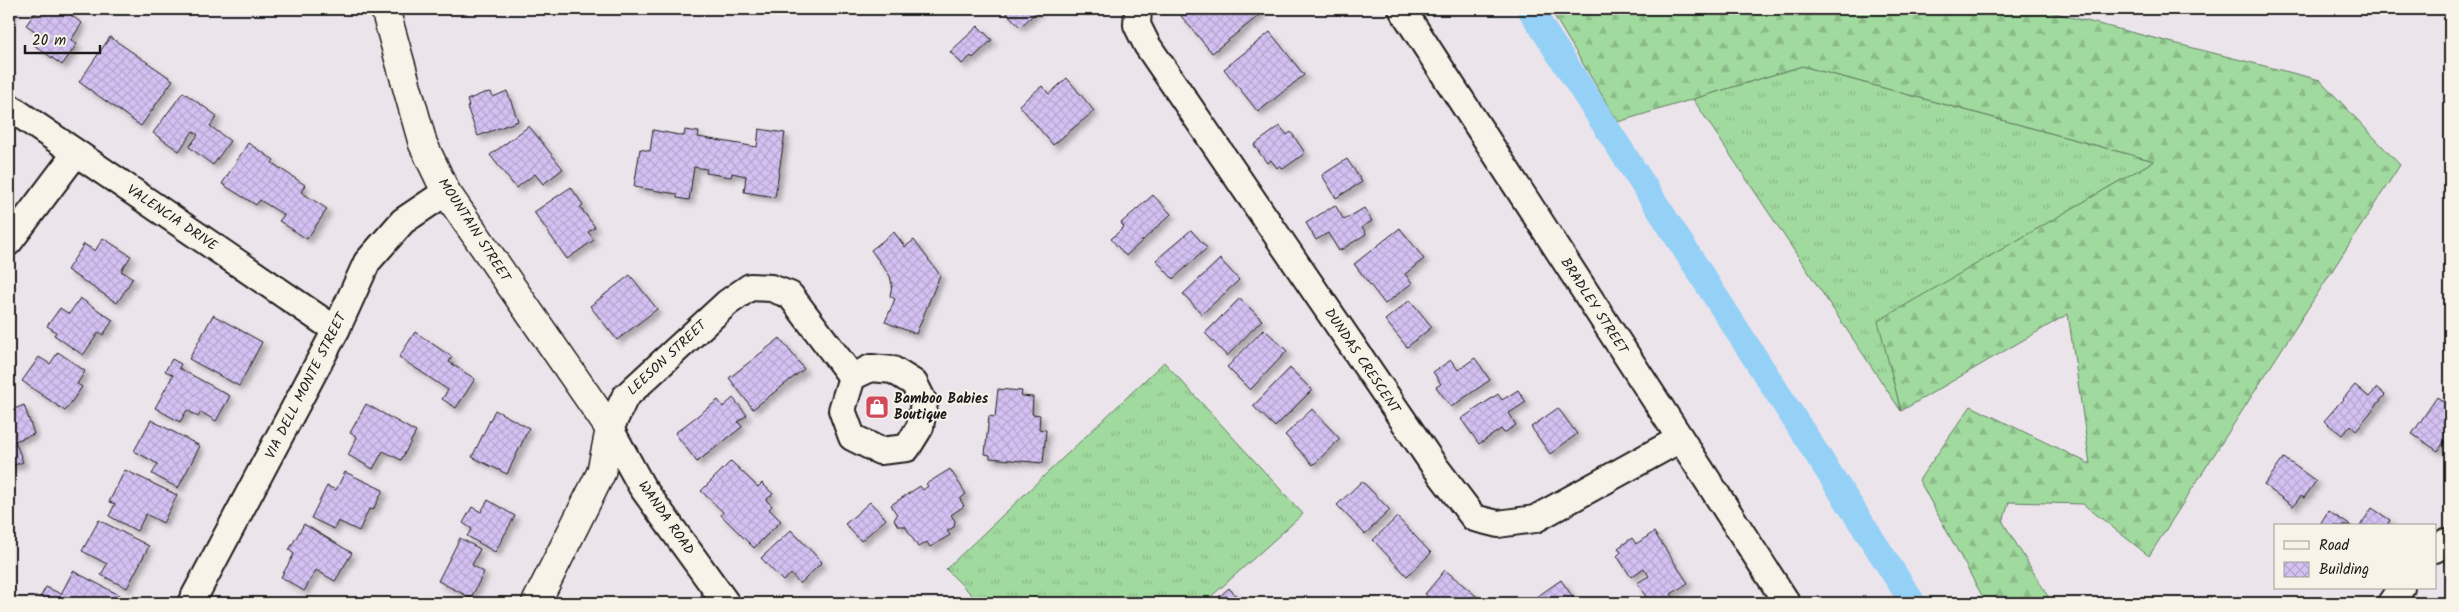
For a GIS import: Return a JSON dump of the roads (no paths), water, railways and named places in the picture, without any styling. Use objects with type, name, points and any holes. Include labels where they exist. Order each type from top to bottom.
[{"type":"street","name":"MOUNTAIN STREET","points":[[385,9],[423,144],[446,192],[610,430]]},
{"type":"street","name":"DUNDAS CRESCENT","points":[[1138,9],[1137,25],[1147,45],[1433,464],[1474,518],[1498,524],[1535,519],[1680,439]]},
{"type":"street","name":"BRADLEY STREET","points":[[1402,9],[1787,603]]},
{"type":"street","name":"VALENCIA DRIVE","points":[[9,107],[336,330]]},
{"type":"street","points":[[9,242],[76,152]]},
{"type":"street","name":"VIA DELL MONTE STREET","points":[[191,603],[336,330],[367,262],[403,221],[446,192]]},
{"type":"street","name":"LEESON STREET","points":[[536,603],[601,473],[610,430],[625,397],[727,303],[750,287],[771,288],[790,295],[852,377]]},
{"type":"street","name":"WANDA ROAD","points":[[610,430],[642,487],[726,603]]},
{"type":"street","points":[[2436,548],[2446,542],[2450,542]]},
{"type":"street","points":[[2391,603],[2401,590]]},
{"type":"waterway","points":[[1530,9],[1913,603]]},
{"type":"place","name":"Bamboo Babies Boutique","points":[[877,407]]}]
